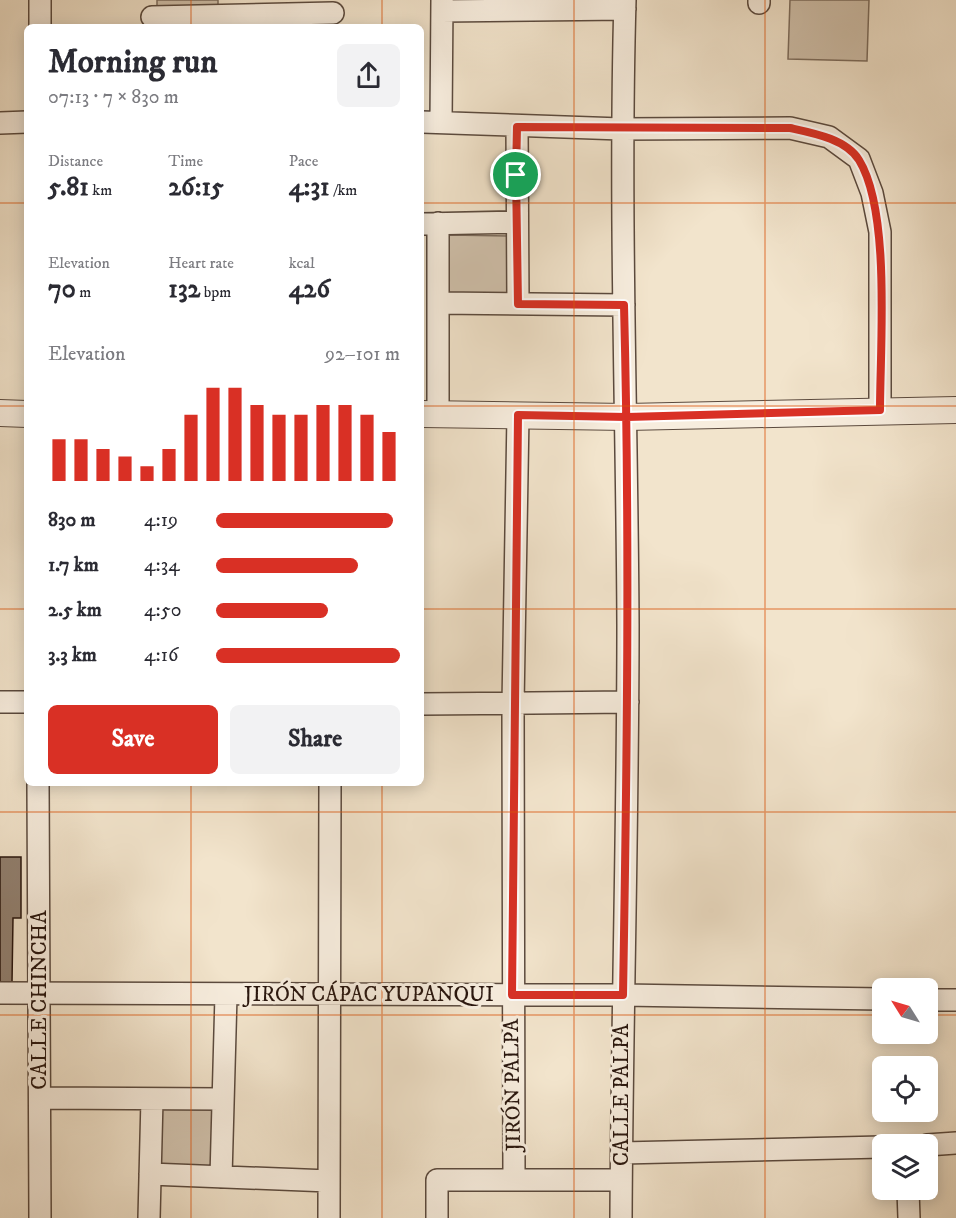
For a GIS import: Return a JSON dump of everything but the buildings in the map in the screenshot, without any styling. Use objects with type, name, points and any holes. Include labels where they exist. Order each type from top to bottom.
[{"type":"street","points":[[40,0],[40,24]]},
{"type":"street","points":[[625,4],[442,6],[431,122],[517,127],[621,129],[790,128],[829,137],[859,159],[872,193],[880,232],[880,410]]},
{"type":"street","name":"CALLE PALPA","points":[[621,1218],[628,702],[627,417],[621,129],[625,4]]},
{"type":"street","points":[[152,15],[228,9],[333,13]]},
{"type":"street","points":[[0,123],[24,122]]},
{"type":"street","points":[[517,127],[518,304]]},
{"type":"street","points":[[516,222],[430,224],[438,303],[430,414],[627,417],[956,410]]},
{"type":"street","points":[[438,303],[624,305]]},
{"type":"street","points":[[0,413],[24,414]]},
{"type":"street","name":"JIRÓN PALPA","points":[[514,1180],[513,705],[518,415]]},
{"type":"street","points":[[0,702],[24,702]]},
{"type":"street","points":[[424,704],[513,705],[628,702]]},
{"type":"street","name":"CALLE CHINCHA","points":[[38,786],[40,1218]]},
{"type":"street","points":[[329,1218],[330,786]]},
{"type":"street","name":"JIRÓN CÁPAC YUPANQUI","points":[[0,993],[623,995],[872,999]]},
{"type":"street","points":[[221,1177],[226,994]]},
{"type":"street","points":[[938,1000],[956,1000]]},
{"type":"street","points":[[40,1098],[222,1098]]},
{"type":"street","points":[[149,1218],[152,1099]]},
{"type":"street","points":[[938,1144],[956,1143]]},
{"type":"street","points":[[622,1153],[872,1147]]},
{"type":"street","points":[[150,1174],[329,1181]]},
{"type":"street","points":[[437,1218],[437,1180],[621,1179]]},
{"type":"street","points":[[908,1200],[909,1218]]},
{"type":"shaded area","points":[[157,0],[218,0],[218,8],[157,7]]},
{"type":"shaded area","points":[[790,0],[869,0],[867,61],[788,59]]},
{"type":"shaded area","points":[[449,235],[509,236],[509,297],[448,298]]},
{"type":"shaded area","points":[[158,1106],[213,1109],[213,1166],[157,1166]]},
{"type":"route","points":[[516,175],[517,127],[790,128],[829,137],[859,159],[872,193],[880,232],[880,410],[627,417],[518,415],[513,705],[512,995],[623,995],[628,702],[627,417],[624,305],[518,304],[516,175]]}]
